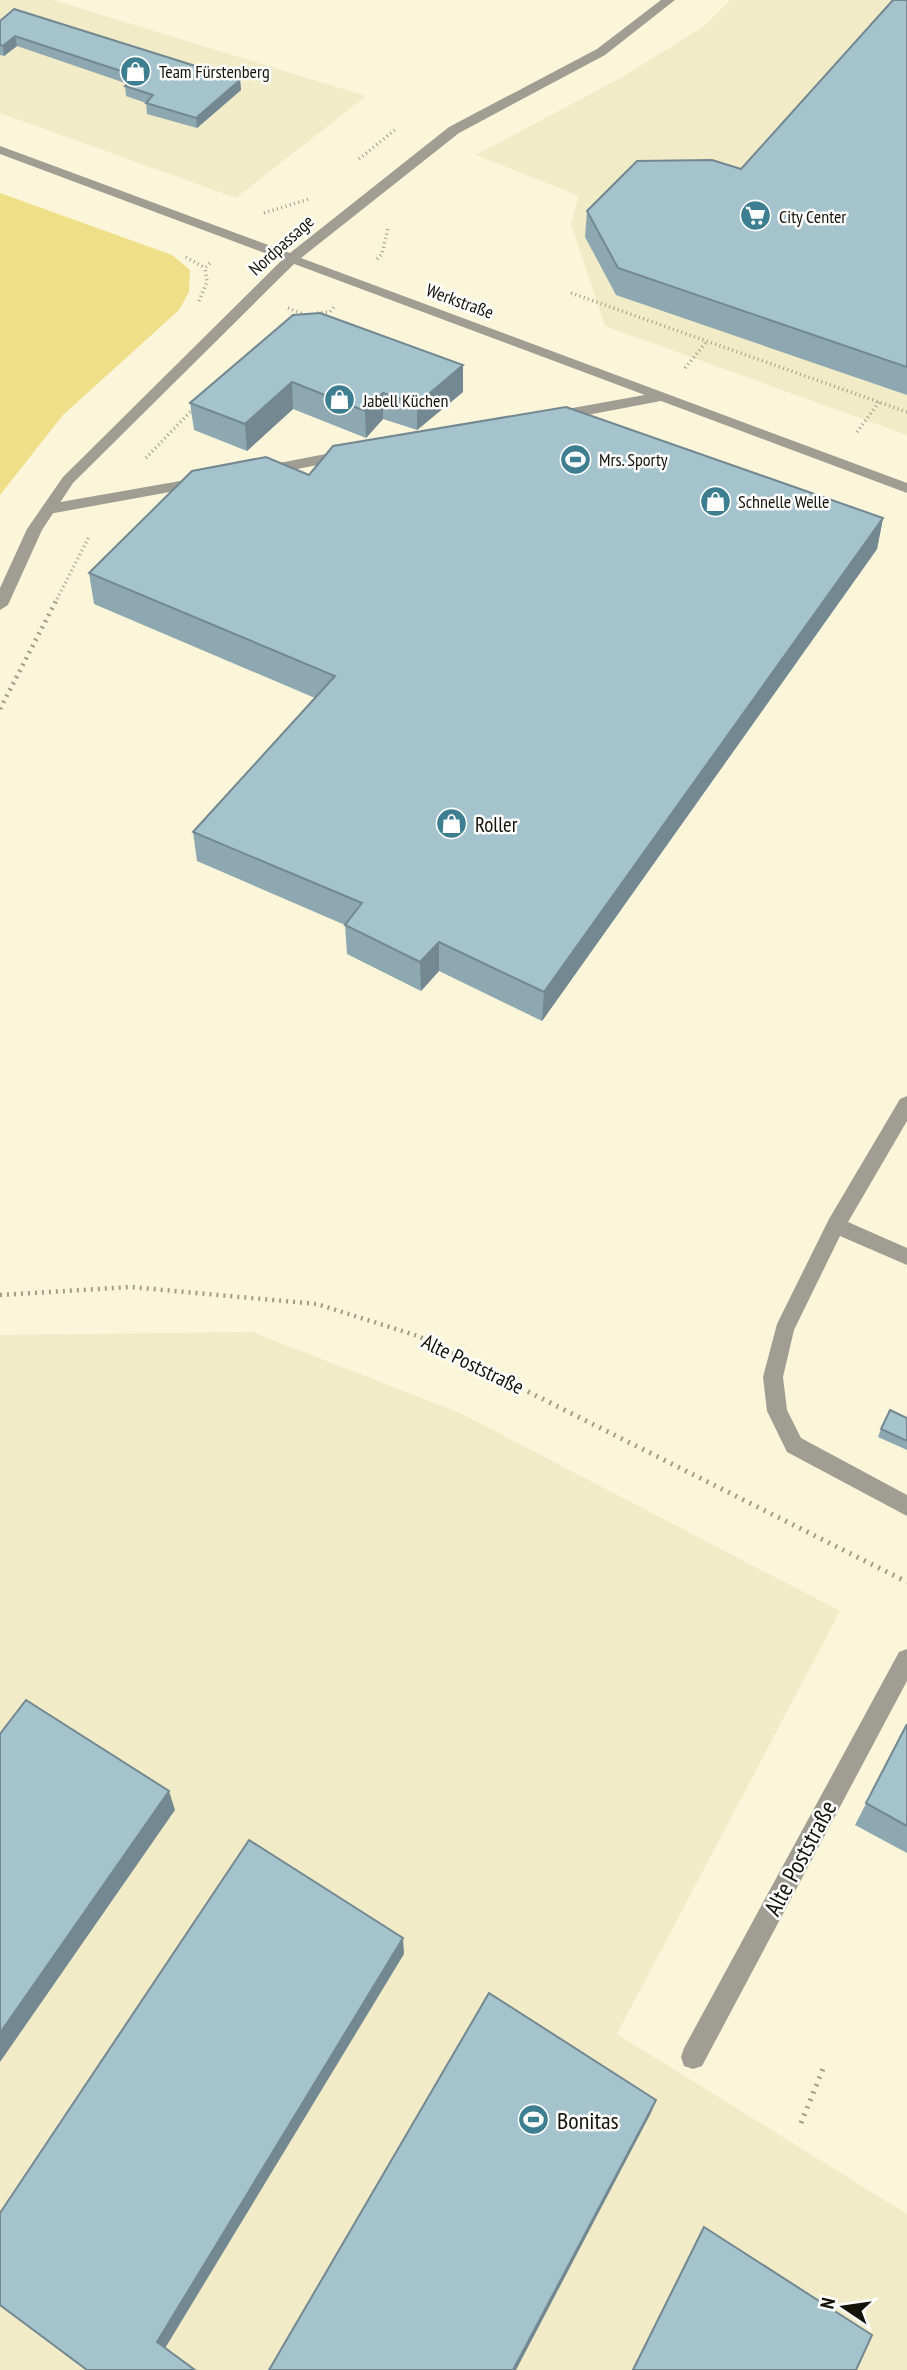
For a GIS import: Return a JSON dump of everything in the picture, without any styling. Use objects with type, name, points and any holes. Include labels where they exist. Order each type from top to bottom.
[{"type":"street","name":"Nordpassage","points":[[0,605],[35,529],[68,480],[291,259],[454,130],[601,52],[669,0]]},
{"type":"street","name":"Werkstraße","points":[[0,150],[907,488]]},
{"type":"street","points":[[534,420],[662,397]]},
{"type":"street","points":[[248,474],[357,453]]},
{"type":"street","points":[[49,509],[220,479]]},
{"type":"street","points":[[907,1104],[836,1225],[784,1330],[773,1377],[777,1411],[794,1446],[907,1506]]},
{"type":"street","points":[[836,1225],[907,1256]]},
{"type":"street","name":"Alte Poststraße","points":[[694,2057],[907,1659]]},
{"type":"path","points":[[571,293],[907,412]]},
{"type":"path","points":[[685,368],[707,341]]},
{"type":"path","points":[[857,432],[879,402]]},
{"type":"path","name":"Alte Poststraße","points":[[0,1295],[131,1287],[317,1304],[406,1332],[907,1582]]},
{"type":"path","points":[[801,2123],[825,2064]]},
{"type":"shaded area","points":[[0,0],[53,0],[366,96],[236,198],[0,113]]},
{"type":"shaded area","points":[[730,0],[907,0],[907,435],[605,326],[571,224],[579,196],[476,155],[624,76],[703,27]]},
{"type":"shaded area","points":[[0,193],[172,255],[190,270],[189,292],[179,310],[63,415],[0,495]]},
{"type":"shaded area","points":[[252,1332],[460,1413],[840,1611],[617,2034],[907,2214],[907,2370],[0,2370],[0,1335]]},
{"type":"building","name":"City Center","points":[[893,0],[907,0],[907,367],[618,268],[587,211],[637,161],[712,160],[741,169]]},
{"type":"building","name":"Team Fürstenberg","points":[[14,9],[240,80],[196,118],[146,103],[153,95],[125,86],[136,76],[15,36],[3,46],[0,45],[0,21]]},
{"type":"building","points":[[320,313],[463,365],[417,404],[383,393],[365,411],[292,382],[245,424],[190,403],[293,315]]},
{"type":"building","points":[[566,407],[883,518],[544,992],[439,942],[420,962],[345,925],[362,903],[193,832],[335,676],[89,573],[192,471],[266,457],[309,475],[333,446]]},
{"type":"building","points":[[890,1410],[907,1418],[907,1441],[881,1429]]},
{"type":"building","points":[[26,1700],[169,1791],[0,2033],[0,1734]]},
{"type":"building","points":[[907,1724],[907,1826],[866,1803]]},
{"type":"building","points":[[249,1840],[403,1938],[157,2342],[195,2370],[87,2370],[0,2305],[0,2213]]},
{"type":"building","points":[[489,1993],[656,2100],[513,2370],[269,2370]]},
{"type":"building","points":[[704,2227],[872,2335],[856,2370],[633,2370]]},
{"type":"place","name":"Team Fürstenberg","points":[[136,71]]},
{"type":"place","name":"City Center","points":[[756,216]]},
{"type":"place","name":"Jabell Küchen","points":[[340,400]]},
{"type":"place","name":"Mrs. Sporty","points":[[576,459]]},
{"type":"place","name":"Schnelle Welle","points":[[715,501]]},
{"type":"place","name":"Roller","points":[[452,824]]},
{"type":"place","name":"Bonitas","points":[[534,2120]]}]
